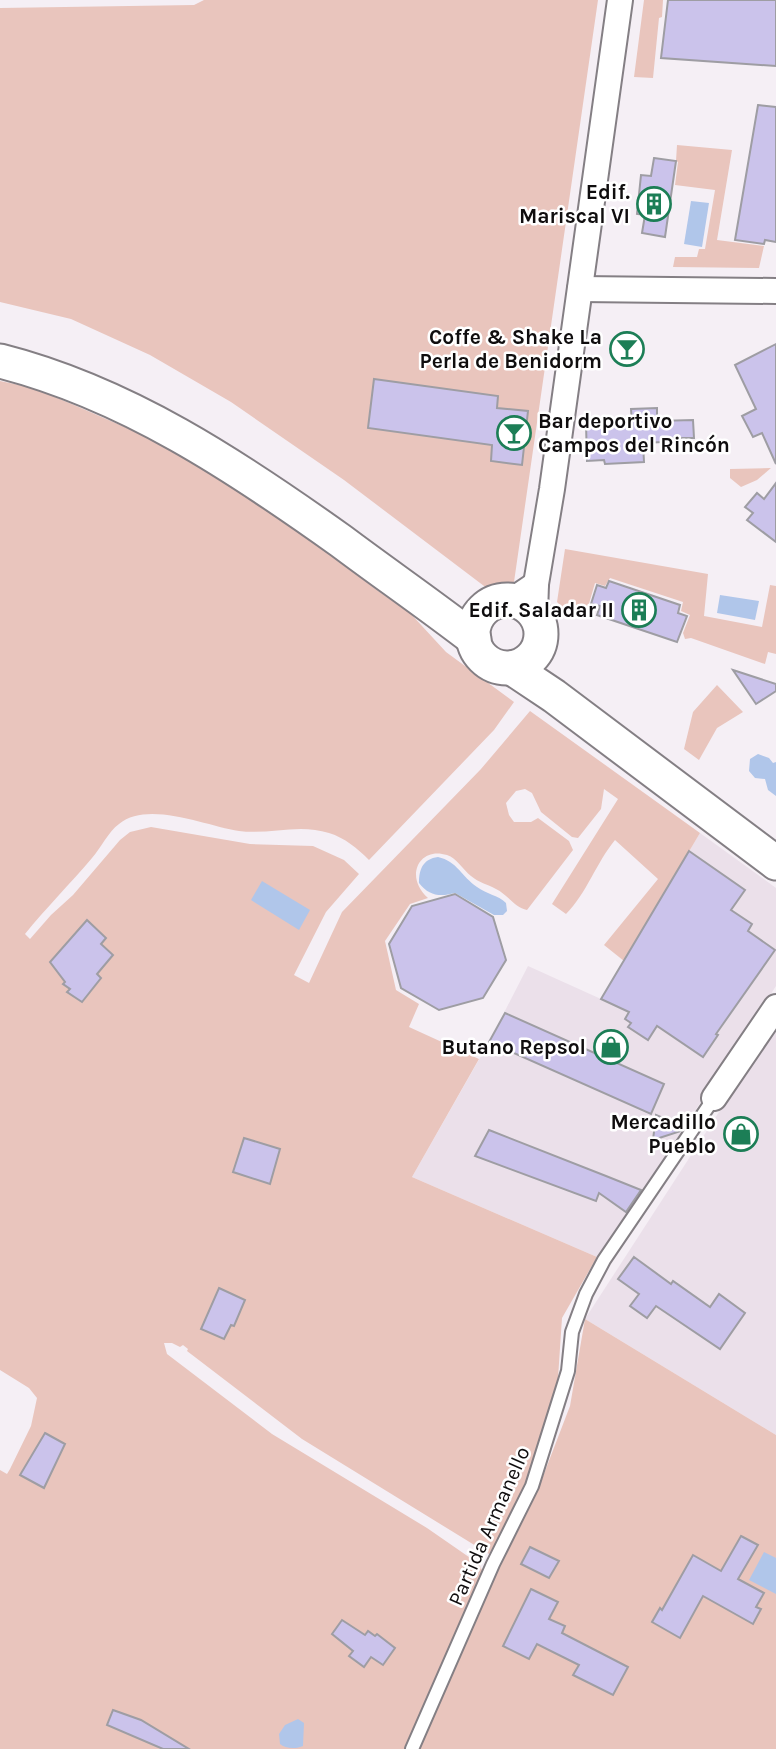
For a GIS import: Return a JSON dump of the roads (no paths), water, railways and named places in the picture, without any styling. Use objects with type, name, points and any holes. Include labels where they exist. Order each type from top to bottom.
[{"type":"street","points":[[0,361],[70,382],[149,419],[261,484],[444,616],[508,609],[540,624],[541,635],[524,659],[493,665],[477,650],[508,609],[552,489],[620,0]]},
{"type":"street","points":[[580,289],[776,291]]},
{"type":"street","points":[[524,659],[547,691],[776,863]]},
{"type":"street","points":[[714,1098],[776,1007]]},
{"type":"lane","name":"Partida Armanello","points":[[412,1749],[493,1564],[532,1486],[568,1371],[572,1332],[586,1294],[604,1260],[714,1098]]},
{"type":"water","points":[[691,201],[709,203],[702,247],[684,244]]},
{"type":"water","points":[[720,595],[759,601],[755,620],[717,613]]},
{"type":"water","points":[[758,754],[769,758],[773,763],[776,762],[776,796],[768,790],[765,779],[755,778],[749,771],[750,759]]},
{"type":"water","points":[[438,857],[450,862],[481,889],[503,900],[507,911],[503,915],[494,915],[455,893],[440,895],[427,891],[419,883],[421,869],[425,862]]},
{"type":"water","points":[[262,881],[310,910],[299,930],[251,900]]},
{"type":"water","points":[[764,1552],[776,1558],[776,1594],[749,1580]]},
{"type":"water","points":[[298,1719],[304,1723],[303,1746],[282,1746],[279,1734],[285,1725]]},
{"type":"place","name":"Edif. Mariscal VI","points":[[654,204]]},
{"type":"place","name":"Coffe & Shake La Perla de Benidorm","points":[[627,349]]},
{"type":"place","name":"Bar deportivo Campos del Rincón","points":[[514,433]]},
{"type":"place","name":"Edif. Saladar II","points":[[639,610]]},
{"type":"place","name":"Butano Repsol","points":[[611,1047]]},
{"type":"place","name":"Mercadillo Pueblo","points":[[741,1134]]}]
